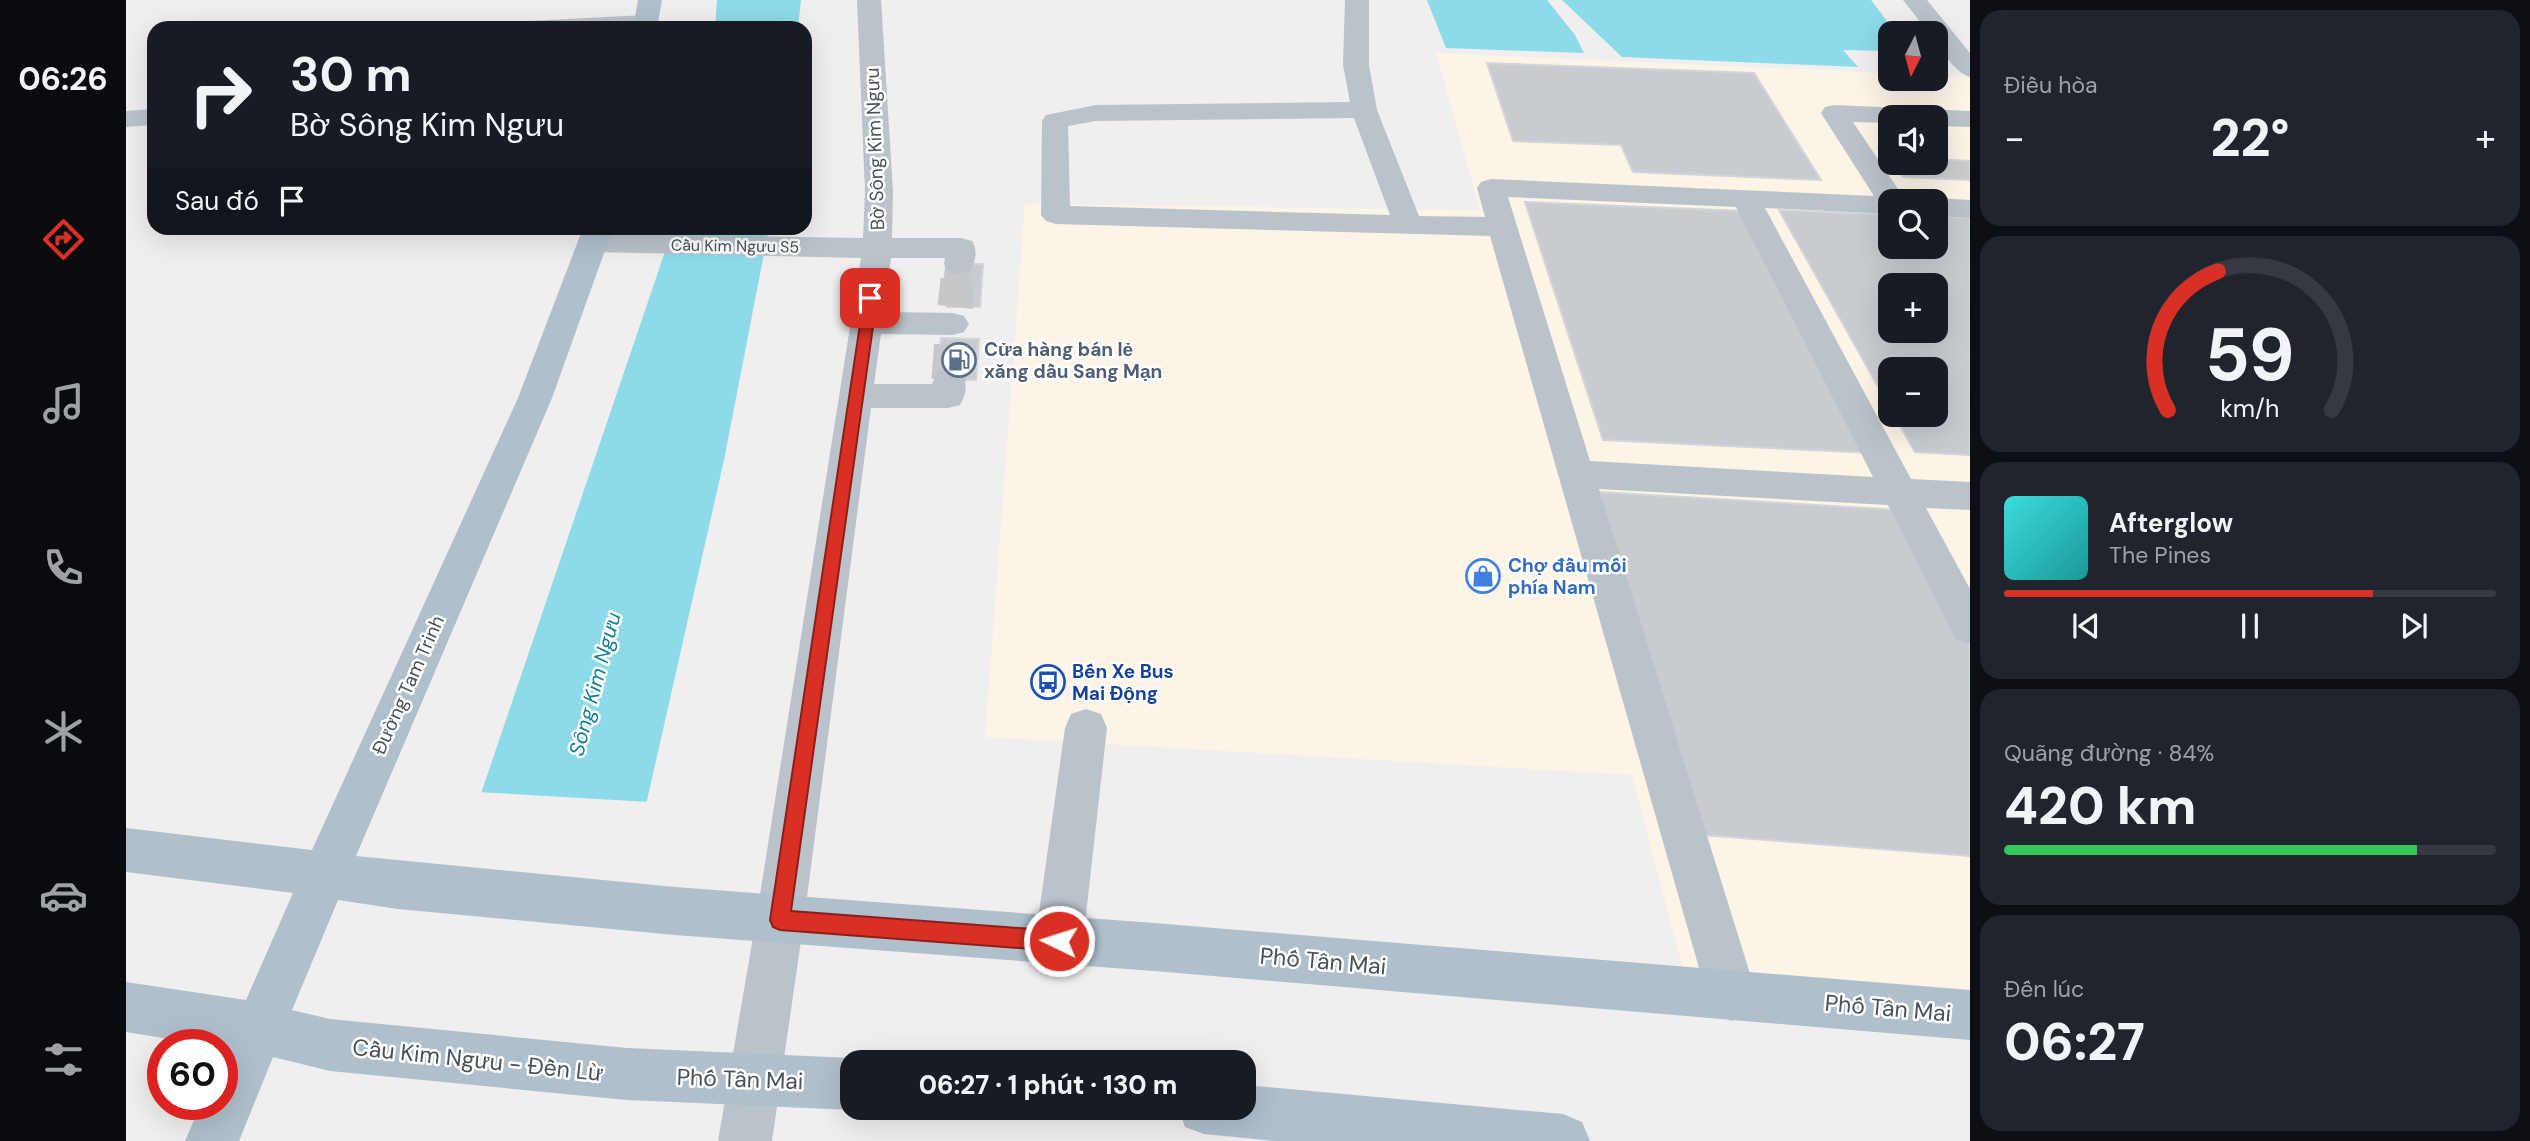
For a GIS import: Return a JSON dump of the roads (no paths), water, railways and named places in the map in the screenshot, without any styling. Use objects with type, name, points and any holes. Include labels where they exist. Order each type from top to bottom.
[{"type":"main road","name":"Đường Tam Trinh","points":[[212,1141],[325,874],[534,398],[596,235]]},
{"type":"main road","points":[[126,850],[325,874]]},
{"type":"main road","name":"Phố Tân Mai","points":[[325,874],[398,886],[675,911],[1970,1015]]},
{"type":"main road","points":[[126,1007],[260,1028]]},
{"type":"main road","name":"Cầu Kim Ngưu - Đền Lừ","points":[[260,1028],[330,1045],[627,1074]]},
{"type":"main road","name":"Phố Tân Mai","points":[[627,1074],[840,1083]]},
{"type":"main road","points":[[1256,1113],[1563,1141]]},
{"type":"street","name":"Bờ Sông Kim Ngưu","points":[[745,1141],[780,920],[877,248],[879,192],[869,0]]},
{"type":"street","points":[[1357,0],[1356,65],[1364,110],[1408,224]]},
{"type":"street","points":[[1914,0],[1967,62]]},
{"type":"street","points":[[604,21],[647,17]]},
{"type":"street","points":[[1364,110],[1096,113],[1055,121],[1056,215],[1503,227]]},
{"type":"street","points":[[1878,115],[1834,113],[1882,189]]},
{"type":"street","points":[[126,119],[147,118]]},
{"type":"street","points":[[1948,118],[1970,119]]},
{"type":"street","points":[[1731,996],[1491,188],[1878,203]]},
{"type":"street","points":[[1746,199],[1970,627]]},
{"type":"street","points":[[1948,208],[1970,209]]},
{"type":"street","name":"Cầu Kim Ngưu S5","points":[[596,235],[634,244],[961,248],[960,264]]},
{"type":"street","points":[[867,323],[954,323]]},
{"type":"street","points":[[857,396],[948,396],[949,380]]},
{"type":"street","points":[[1577,474],[1970,496]]},
{"type":"street","points":[[1059,941],[1086,728]]},
{"type":"water","points":[[717,0],[801,0],[799,21],[716,21]]},
{"type":"water","points":[[1427,0],[1547,0],[1575,35],[1584,53],[1446,48]]},
{"type":"water","points":[[1562,0],[1871,0],[1887,21],[1878,21],[1878,51],[1843,50],[1858,67],[1622,57]]},
{"type":"water","name":"Sông Kim Ngưu","points":[[671,235],[768,235],[724,460],[570,1141],[363,1141]]},
{"type":"tunnel","points":[[957,281],[959,264]]},
{"type":"tunnel","points":[[955,307],[958,280]]},
{"type":"tunnel","points":[[949,380],[952,339]]},
{"type":"place","name":"Cửa hàng bán lẻ xăng dầu Sang Mạn","points":[[959,360]]},
{"type":"place","name":"Chợ đầu mối phía Nam","points":[[1483,576]]},
{"type":"place","name":"Bến Xe Bus Mai Động","points":[[1048,682]]}]
